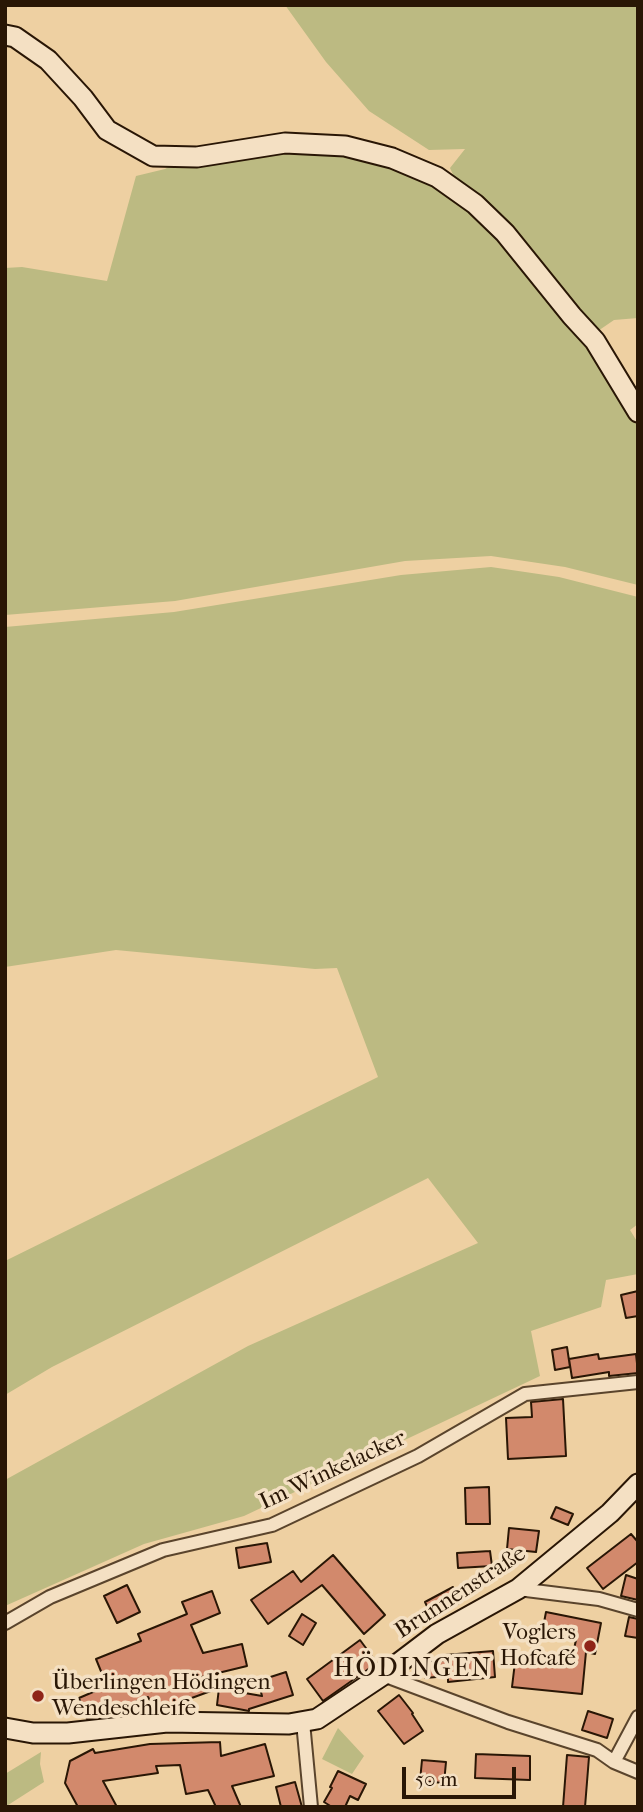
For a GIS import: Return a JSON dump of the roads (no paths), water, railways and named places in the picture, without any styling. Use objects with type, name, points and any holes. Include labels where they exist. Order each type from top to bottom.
[{"type":"street","points":[[5,35],[15,37],[48,60],[83,98],[107,130],[153,156],[197,157],[285,143],[345,146],[392,158],[437,177],[475,204],[505,233],[595,341],[638,412]]},
{"type":"street","name":"Im Winkelacker","points":[[5,1623],[50,1597],[163,1550],[272,1525],[418,1456],[525,1394],[638,1382]]},
{"type":"street","name":"Brunnenstraße","points":[[5,1728],[33,1733],[68,1733],[167,1722],[247,1724],[317,1719],[383,1675],[437,1634],[518,1590],[610,1513],[638,1484]]},
{"type":"street","points":[[518,1590],[599,1599],[638,1610]]},
{"type":"street","points":[[383,1675],[597,1750],[614,1762],[638,1772]]},
{"type":"street","points":[[614,1762],[638,1717]]},
{"type":"street","points":[[303,1722],[312,1807]]},
{"type":"place","name":"Voglers Hofcafé","points":[[590,1646]]},
{"type":"place","name":"Überlingen Hödingen Wendeschleife","points":[[38,1696]]},
{"type":"district","name":"HÖDINGEN","points":[[413,1670]]}]
